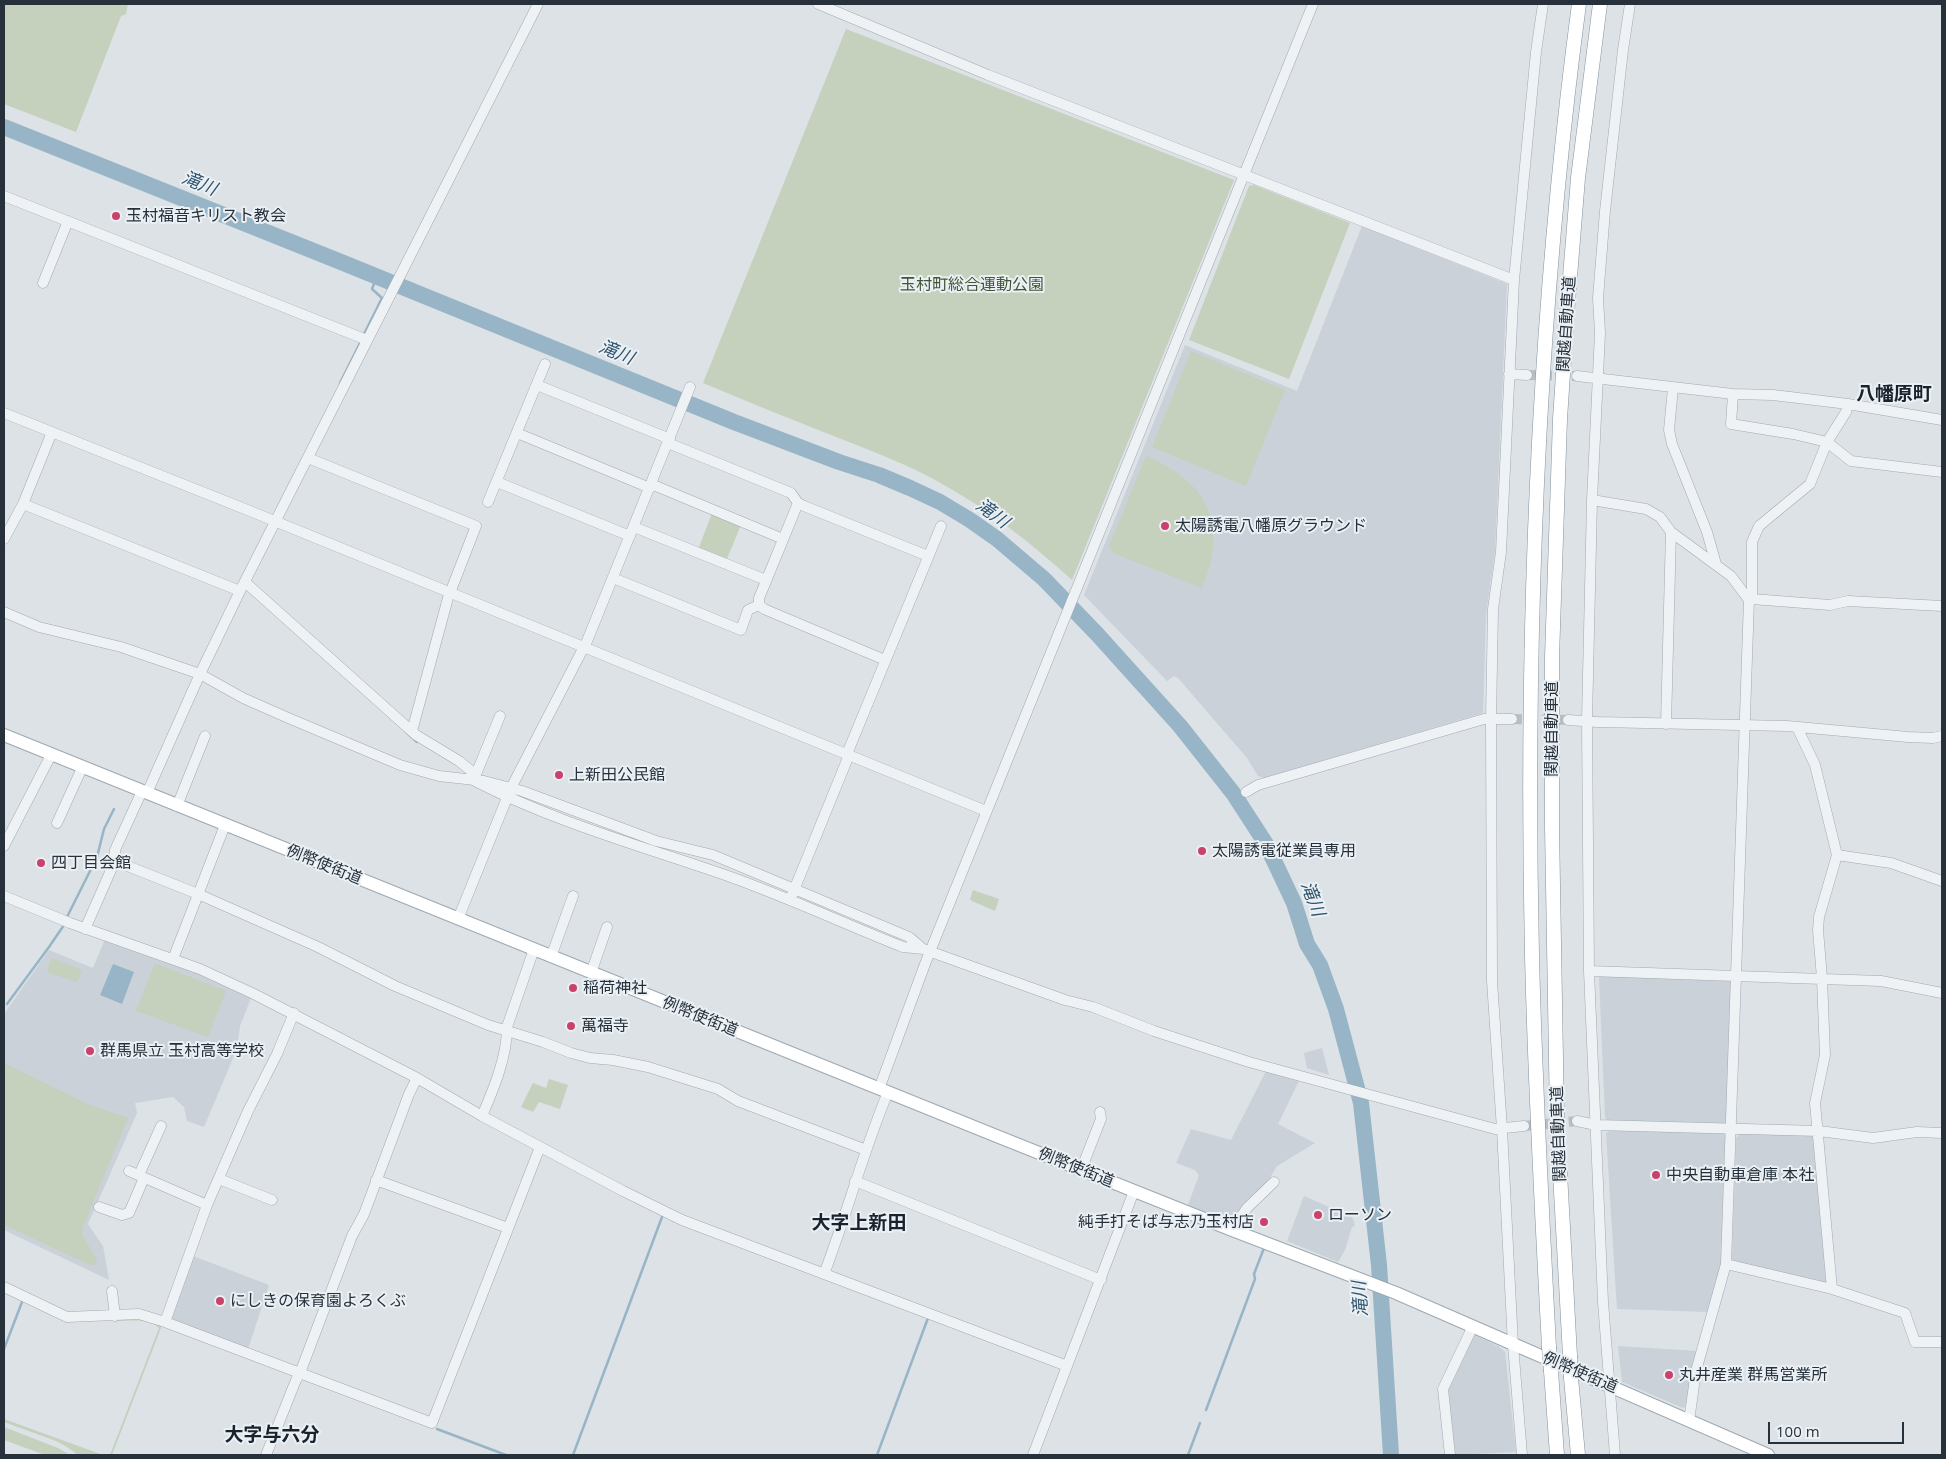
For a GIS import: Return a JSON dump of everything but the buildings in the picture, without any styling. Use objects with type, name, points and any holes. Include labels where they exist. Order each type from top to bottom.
[{"type":"highway","name":"関越自動車道","points":[[1557,1455],[1549,1347],[1537,1115],[1532,954],[1532,656],[1540,416],[1546,308],[1558,174],[1579,4]]},
{"type":"highway","name":"関越自動車道","points":[[1578,1455],[1570,1356],[1557,1108],[1552,826],[1552,657],[1557,497],[1567,314],[1578,178],[1600,4]]},
{"type":"main road","name":"例幣使街道","points":[[4,735],[884,1091],[1370,1283],[1768,1455]]},
{"type":"street","points":[[85,928],[115,861],[115,850],[240,591],[538,4]]},
{"type":"street","points":[[818,4],[1244,176],[1514,280]]},
{"type":"street","points":[[824,1274],[842,1228],[926,950],[986,811],[1073,598],[1312,4]]},
{"type":"street","points":[[1522,1455],[1513,1345],[1492,981],[1491,719],[1493,609],[1501,552],[1514,280],[1536,52],[1543,4]]},
{"type":"street","points":[[1615,1455],[1603,1302],[1589,971],[1587,720],[1592,500],[1600,332],[1598,298],[1604,220],[1630,4]]},
{"type":"street","points":[[4,196],[367,340]]},
{"type":"street","points":[[43,283],[68,221]]},
{"type":"street","points":[[488,502],[545,364]]},
{"type":"street","points":[[1509,374],[1527,375]]},
{"type":"street","points":[[1577,376],[1673,388],[1733,394],[1773,395],[1848,404],[1942,420]]},
{"type":"street","points":[[537,385],[791,493],[798,503],[928,556]]},
{"type":"street","points":[[458,919],[509,793],[584,648],[690,388]]},
{"type":"street","points":[[1673,388],[1669,430],[1672,444],[1707,532],[1716,564]]},
{"type":"street","points":[[1733,394],[1731,424],[1793,434],[1827,442],[1851,462],[1942,472]]},
{"type":"street","points":[[1689,1421],[1696,1371],[1726,1264],[1752,542],[1759,526],[1810,484],[1827,442],[1846,412],[1848,404]]},
{"type":"street","points":[[4,413],[986,811]]},
{"type":"street","points":[[4,539],[22,504],[52,432]]},
{"type":"street","points":[[517,433],[783,539]]},
{"type":"street","points":[[308,458],[476,526],[450,593],[412,731]]},
{"type":"street","points":[[496,482],[766,580]]},
{"type":"street","points":[[1592,500],[1646,509],[1660,517],[1672,532],[1731,576],[1750,600],[1830,605],[1848,601],[1942,606]]},
{"type":"street","points":[[759,605],[759,598],[798,503]]},
{"type":"street","points":[[22,504],[240,591]]},
{"type":"street","points":[[789,901],[885,660],[941,526]]},
{"type":"street","points":[[1666,724],[1672,532]]},
{"type":"street","points":[[613,578],[740,630],[748,610],[759,605]]},
{"type":"street","points":[[245,582],[420,738],[469,767],[474,777]]},
{"type":"street","points":[[759,605],[764,609],[885,660]]},
{"type":"street","points":[[4,612],[39,627],[121,647],[200,674],[243,698],[386,759],[418,771],[456,778],[474,777],[583,827],[734,878],[903,947],[926,950],[1064,1000],[1093,1007],[1154,1031],[1249,1062],[1495,1129],[1524,1126]]},
{"type":"street","points":[[474,777],[500,716]]},
{"type":"street","points":[[1246,792],[1258,785],[1484,719],[1512,719]]},
{"type":"street","points":[[1568,720],[1797,727],[1908,737],[1933,738],[1942,736]]},
{"type":"street","points":[[1797,727],[1815,765],[1837,855],[1819,917],[1818,930],[1825,1055],[1815,1102],[1832,1289]]},
{"type":"street","points":[[177,806],[206,736]]},
{"type":"street","points":[[4,846],[52,755]]},
{"type":"street","points":[[57,823],[82,768]]},
{"type":"street","points":[[509,793],[656,841],[713,855],[909,937],[926,950]]},
{"type":"street","points":[[173,959],[226,825]]},
{"type":"street","points":[[1837,855],[1890,863],[1942,881]]},
{"type":"street","points":[[115,861],[198,894],[318,947],[395,986],[507,1032],[590,1058],[613,1060],[648,1067],[718,1090],[738,1101],[866,1150]]},
{"type":"street","points":[[4,896],[36,911],[200,969],[294,1013],[416,1078],[482,1116],[676,1218],[1067,1366]]},
{"type":"street","points":[[551,957],[573,896]]},
{"type":"street","points":[[591,973],[607,927]]},
{"type":"street","points":[[482,1116],[495,1085],[508,1040],[507,1027],[534,949]]},
{"type":"street","points":[[1589,971],[1882,980],[1942,993]]},
{"type":"street","points":[[165,1322],[207,1205],[294,1013]]},
{"type":"street","points":[[266,1455],[300,1373],[352,1236],[364,1214],[416,1078]]},
{"type":"street","points":[[1081,1170],[1101,1119],[1100,1112]]},
{"type":"street","points":[[1577,1121],[1596,1125],[1818,1131],[1873,1138],[1917,1132],[1942,1133]]},
{"type":"street","points":[[99,1207],[122,1215],[129,1213],[160,1126]]},
{"type":"street","points":[[4,1287],[67,1317],[139,1314],[165,1322],[432,1423],[540,1147]]},
{"type":"street","points":[[129,1171],[207,1205]]},
{"type":"street","points":[[219,1179],[272,1200]]},
{"type":"street","points":[[376,1180],[508,1228]]},
{"type":"street","points":[[855,1181],[1101,1280]]},
{"type":"street","points":[[1232,1230],[1247,1208],[1274,1182]]},
{"type":"street","points":[[1033,1455],[1134,1191]]},
{"type":"street","points":[[1726,1264],[1832,1289],[1905,1313],[1915,1342],[1942,1342]]},
{"type":"street","points":[[112,1291],[115,1316]]},
{"type":"street","points":[[1450,1455],[1443,1389],[1473,1326]]},
{"type":"shaded area","points":[[1362,226],[1507,284],[1495,551],[1486,614],[1483,713],[1264,778],[1258,776],[1247,758],[1178,678],[1174,676],[1167,681],[1084,595],[1185,345],[1297,391]]},
{"type":"shaded area","points":[[105,939],[110,943],[194,972],[251,998],[240,1026],[237,1047],[204,1127],[187,1121],[184,1107],[173,1097],[135,1103],[137,1113],[88,1224],[103,1246],[109,1280],[4,1230],[4,1014],[49,950],[93,968]]},
{"type":"shaded area","points":[[1601,974],[1727,978],[1731,981],[1728,1122],[1724,1124],[1607,1122],[1605,1116],[1599,977]]},
{"type":"shaded area","points":[[1322,1048],[1329,1075],[1307,1068],[1304,1053]]},
{"type":"shaded area","points":[[1266,1071],[1299,1081],[1278,1124],[1315,1143],[1277,1166],[1271,1176],[1272,1180],[1232,1223],[1188,1205],[1199,1175],[1195,1170],[1176,1163],[1191,1129],[1231,1140]]},
{"type":"shaded area","points":[[1610,1131],[1726,1132],[1723,1262],[1707,1312],[1617,1309],[1606,1133]]},
{"type":"shaded area","points":[[1742,1132],[1813,1134],[1826,1282],[1823,1285],[1735,1262],[1732,1259],[1736,1138]]},
{"type":"shaded area","points":[[1304,1196],[1352,1217],[1355,1226],[1352,1227],[1345,1250],[1338,1262],[1287,1241]]},
{"type":"shaded area","name":"にしきの保育園よろくぶ","points":[[193,1256],[269,1285],[248,1349],[172,1322],[171,1318]]},
{"type":"shaded area","points":[[1472,1334],[1498,1346],[1505,1352],[1516,1452],[1456,1455],[1452,1452],[1446,1390]]},
{"type":"shaded area","points":[[1618,1346],[1697,1351],[1685,1407],[1683,1408],[1622,1382]]},
{"type":"green space","points":[[4,4],[128,4],[126,14],[121,16],[76,132],[4,104]]},
{"type":"green space","name":"玉村町総合運動公園","points":[[846,29],[1234,180],[1072,580],[999,520],[936,480],[890,458],[703,383]]},
{"type":"green space","points":[[1254,185],[1350,223],[1289,379],[1189,340],[1249,186]]},
{"type":"green space","points":[[1191,351],[1285,390],[1246,486],[1152,447]]},
{"type":"green space","name":"太陽誘電八幡原グラウンド","points":[[1146,456],[1185,479],[1198,493],[1207,508],[1212,525],[1213,544],[1210,565],[1202,588],[1113,553],[1109,546]]},
{"type":"green space","points":[[712,513],[741,525],[726,561],[698,550]]},
{"type":"green space","points":[[973,890],[999,899],[995,911],[972,901],[970,899]]},
{"type":"green space","points":[[51,958],[82,970],[77,982],[47,972]]},
{"type":"green space","points":[[155,963],[226,991],[208,1037],[136,1011]]},
{"type":"green space","points":[[4,1063],[85,1103],[128,1118],[82,1229],[83,1236],[96,1259],[97,1263],[94,1265],[88,1264],[4,1225]]},
{"type":"green space","points":[[549,1079],[568,1085],[560,1109],[539,1102],[533,1112],[521,1107],[533,1083],[546,1088]]},
{"type":"green space","points":[[138,1318],[161,1325],[161,1328],[112,1455],[110,1455],[159,1328],[149,1322],[114,1320]]},
{"type":"green space","points":[[4,1419],[103,1455],[78,1455],[56,1441],[4,1422]]},
{"type":"green space","points":[[4,1427],[58,1448],[70,1455],[45,1455],[4,1440]]},
{"type":"water","points":[[113,964],[134,972],[122,1004],[100,995]]},
{"type":"waterway","name":"滝川","points":[[4,127],[734,422],[910,488],[940,502],[970,520],[997,539],[1044,579],[1097,634],[1180,726],[1233,793],[1266,844],[1294,903],[1307,944],[1320,965],[1336,1009],[1361,1103],[1379,1265],[1391,1455]]},
{"type":"waterway","points":[[363,336],[382,298],[372,289],[377,276]]},
{"type":"waterway","points":[[340,383],[361,341]]},
{"type":"waterway","points":[[406,732],[417,742]]},
{"type":"waterway","points":[[67,917],[97,857],[104,829],[114,809]]},
{"type":"waterway","points":[[7,1004],[64,925]]},
{"type":"waterway","points":[[573,1455],[662,1217]]},
{"type":"waterway","points":[[1206,1410],[1255,1279],[1254,1274],[1264,1248]]},
{"type":"waterway","points":[[4,1349],[22,1302]]},
{"type":"waterway","points":[[877,1455],[928,1318]]},
{"type":"waterway","points":[[1188,1455],[1200,1423]]},
{"type":"waterway","points":[[437,1429],[506,1455]]},
{"type":"tunnel","points":[[1527,375],[1577,376]]},
{"type":"tunnel","points":[[1512,719],[1568,720]]},
{"type":"tunnel","points":[[1524,1126],[1577,1121]]},
{"type":"place","name":"玉村福音キリスト教会","points":[[116,216]]},
{"type":"place","name":"太陽誘電八幡原グラウンド","points":[[1165,526]]},
{"type":"place","name":"上新田公民館","points":[[559,775]]},
{"type":"place","name":"太陽誘電従業員専用","points":[[1202,851]]},
{"type":"place","name":"四丁目会館","points":[[41,863]]},
{"type":"place","name":"稲荷神社","points":[[573,988]]},
{"type":"place","name":"萬福寺","points":[[571,1026]]},
{"type":"place","name":"群馬県立 玉村高等学校","points":[[90,1051]]},
{"type":"place","name":"中央自動車倉庫 本社","points":[[1656,1175]]},
{"type":"place","name":"ローソン","points":[[1318,1215]]},
{"type":"place","name":"純手打そば与志乃玉村店","points":[[1264,1222]]},
{"type":"place","name":"にしきの保育園よろくぶ","points":[[220,1301]]},
{"type":"place","name":"丸井産業 群馬営業所","points":[[1669,1375]]},
{"type":"district","name":"八幡原町","points":[[1894,395]]},
{"type":"district","name":"大字上新田","points":[[859,1224]]},
{"type":"district","name":"大字与六分","points":[[272,1436]]}]
